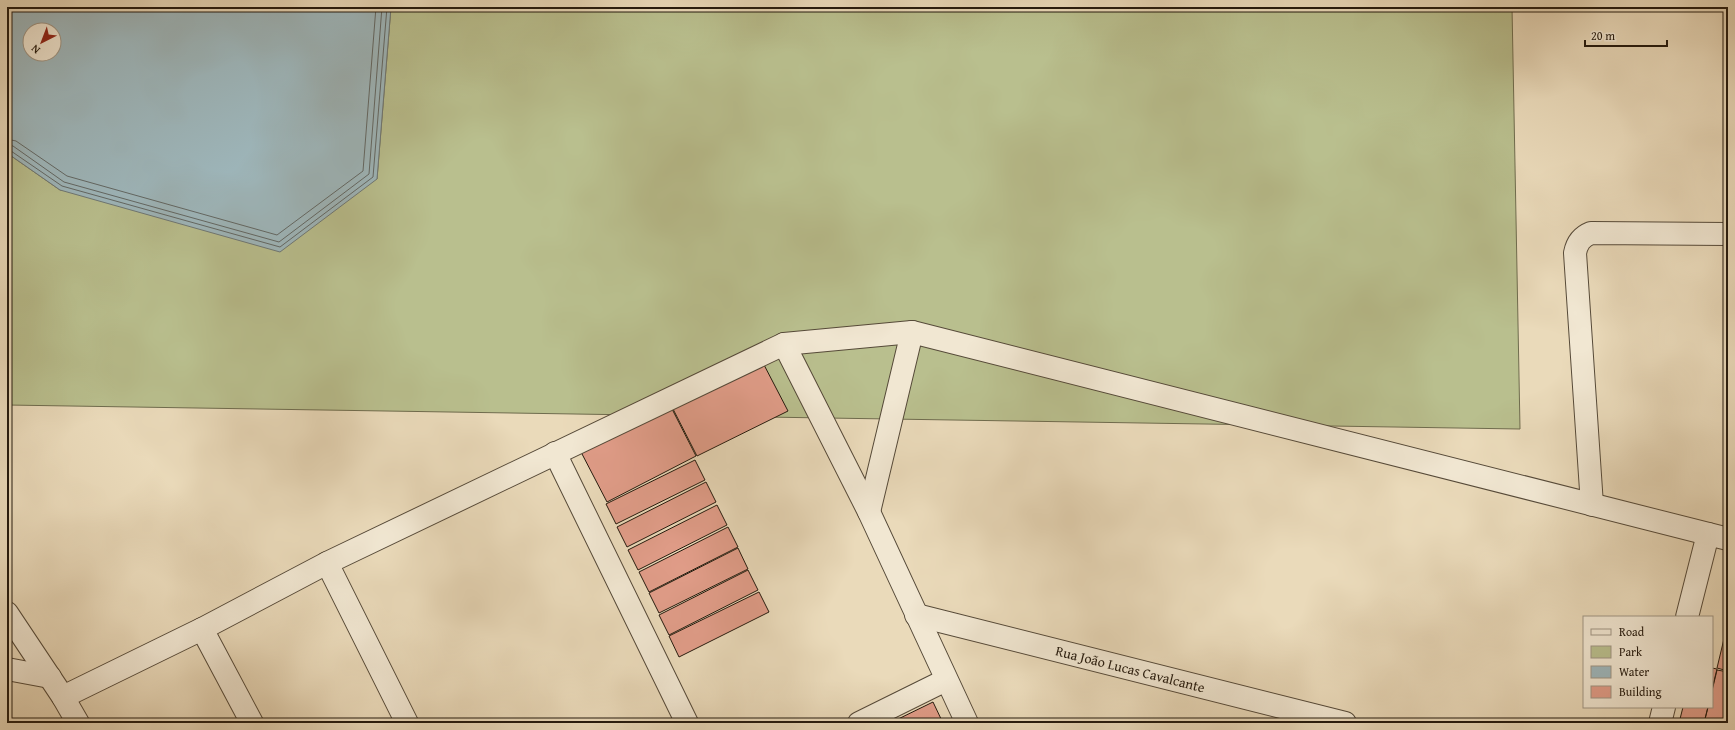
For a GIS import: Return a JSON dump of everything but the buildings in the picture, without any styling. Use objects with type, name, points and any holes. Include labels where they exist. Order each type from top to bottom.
[{"type":"street","points":[[1592,505],[1575,253],[1576,247],[1584,236],[1591,233],[1728,234]]},
{"type":"street","points":[[869,512],[912,332]]},
{"type":"street","points":[[63,697],[202,629],[327,563],[784,344],[912,332],[1718,536],[1687,616]]},
{"type":"street","points":[[784,344],[869,512],[967,723]]},
{"type":"street","points":[[555,453],[687,723]]},
{"type":"street","points":[[327,563],[407,723]]},
{"type":"street","points":[[7,613],[63,697],[78,723]]},
{"type":"street","name":"Rua João Lucas Cavalcante","points":[[916,615],[1345,723]]},
{"type":"street","points":[[202,629],[252,723]]},
{"type":"street","points":[[7,669],[50,677]]},
{"type":"street","points":[[859,723],[946,680]]},
{"type":"street","points":[[1660,723],[1664,708]]},
{"type":"green space","points":[[391,7],[1512,7],[1520,429],[7,405],[7,153],[60,190],[377,179]]},
{"type":"water","points":[[7,7],[391,7],[377,179],[280,252],[60,190],[7,153]]}]
